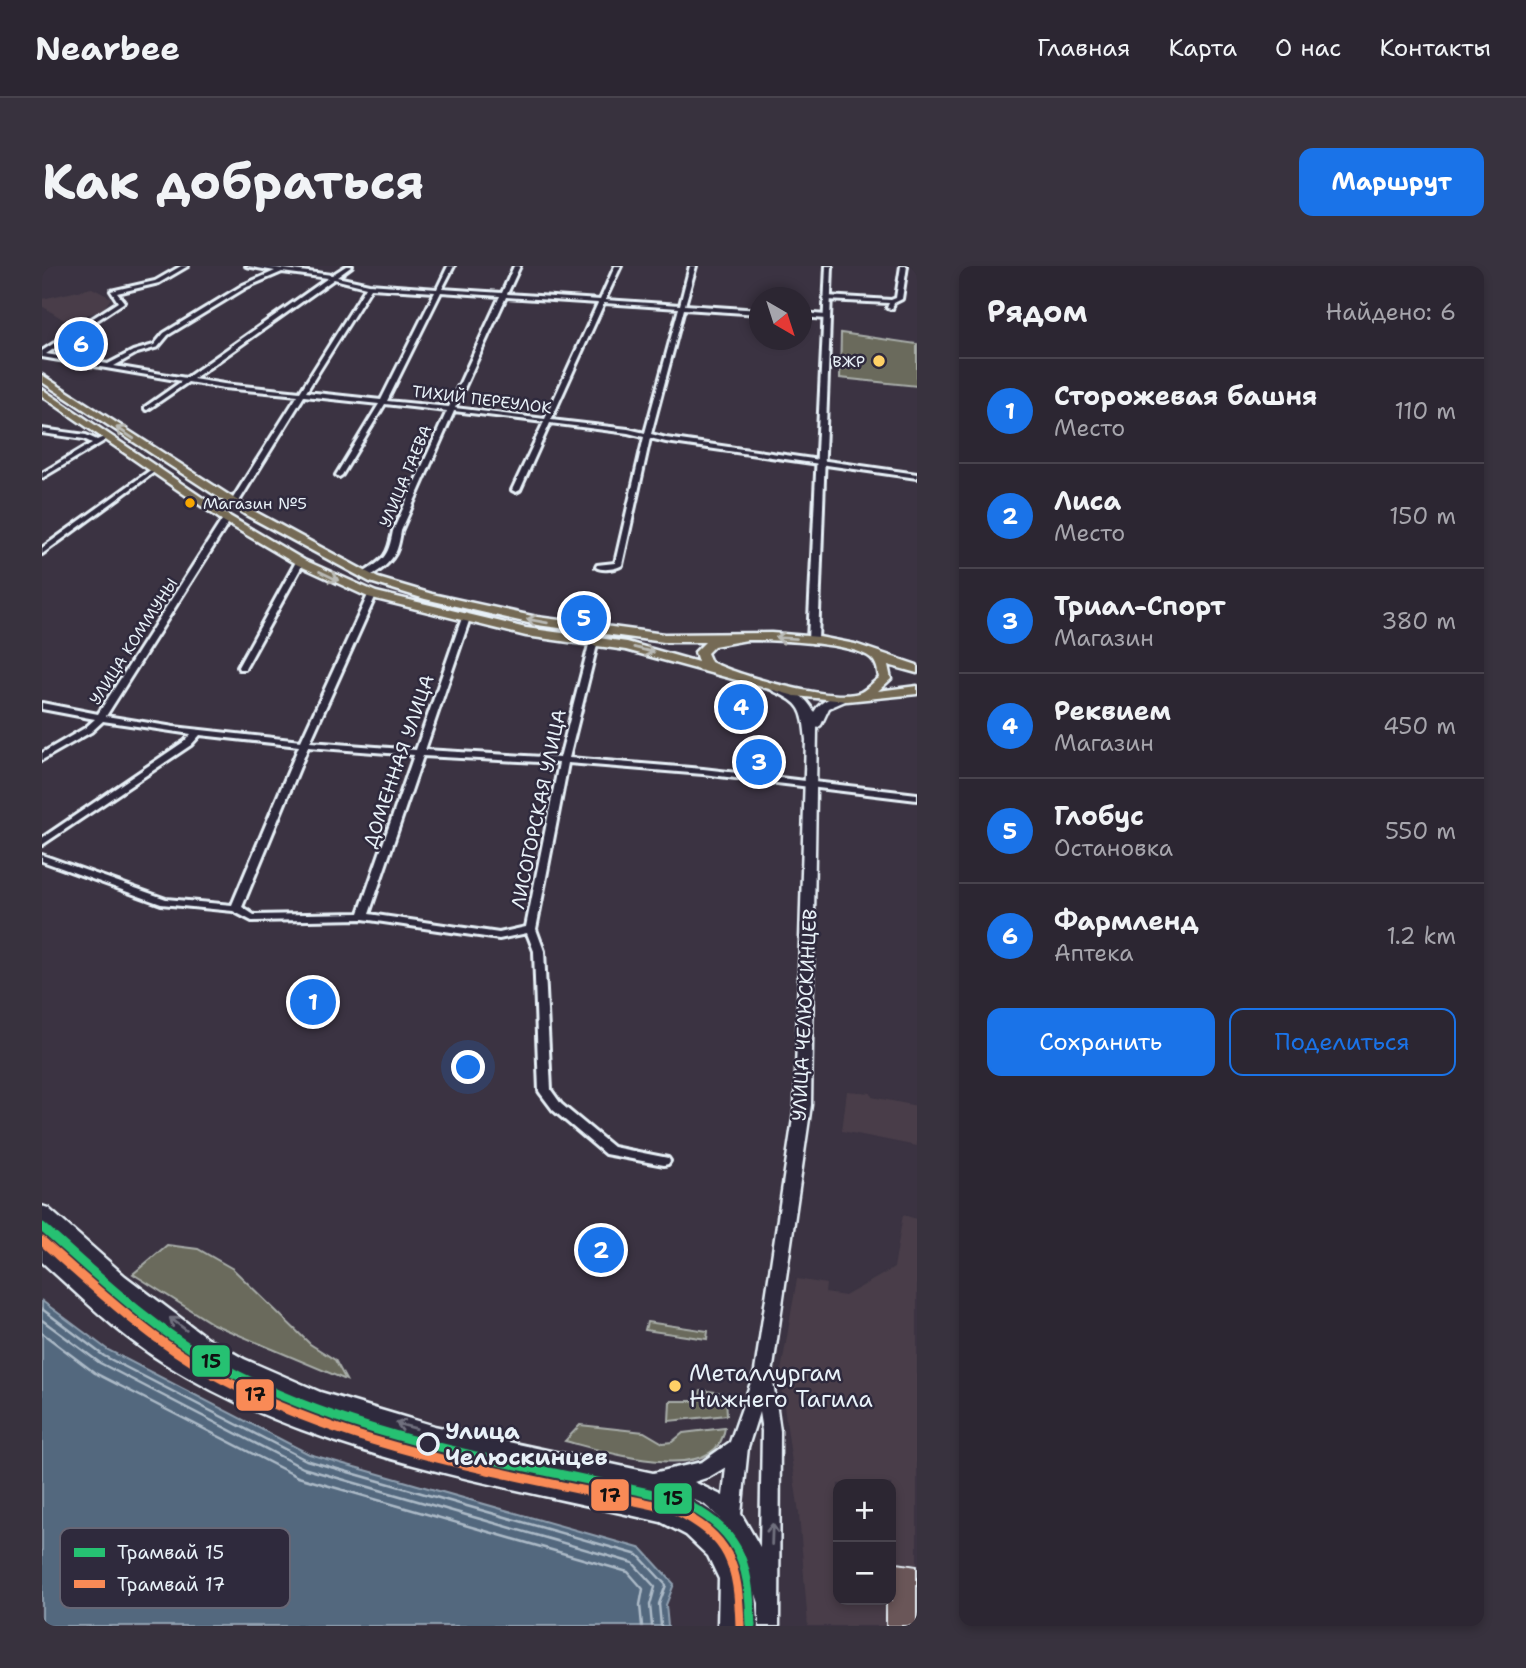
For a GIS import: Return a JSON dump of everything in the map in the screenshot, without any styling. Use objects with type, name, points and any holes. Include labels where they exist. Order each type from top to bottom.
[{"type":"main road","points":[[42,378],[237,505],[365,576],[429,597],[537,621],[664,638],[813,640],[849,646],[917,669]]},
{"type":"main road","points":[[42,392],[101,440],[154,470],[223,516],[300,562],[372,596],[526,632],[627,646],[766,685],[846,698],[917,690]]},
{"type":"main road","points":[[223,516],[237,505]]},
{"type":"main road","points":[[714,670],[705,664],[701,652],[710,643],[727,638]]},
{"type":"main road","points":[[862,696],[877,688],[885,679],[884,668],[876,657]]},
{"type":"main road","name":"УЛИЦА ЧЕЛЮСКИНЦЕВ","points":[[728,1626],[727,1585],[738,1447],[764,1371],[803,1105],[812,740],[809,709],[805,702],[766,685]]},
{"type":"main road","name":"УЛИЦА ЧЕЛЮСКИНЦЕВ","points":[[812,740],[818,709],[825,703],[846,698]]},
{"type":"main road","points":[[42,1212],[142,1299],[200,1342],[259,1373],[361,1413],[443,1435],[700,1493],[731,1514],[750,1547],[769,1602]]},
{"type":"main road","points":[[42,1252],[136,1332],[185,1367],[262,1406],[306,1424],[383,1448],[663,1514],[698,1528],[722,1560],[727,1585]]},
{"type":"main road","name":"УЛИЦА ЧЕЛЮСКИНЦЕВ","points":[[764,1371],[771,1431],[773,1512],[769,1626]]},
{"type":"main road","points":[[650,1481],[702,1474],[720,1464],[738,1447]]},
{"type":"street","points":[[42,355],[121,302],[113,292],[160,281],[185,266]]},
{"type":"street","points":[[249,266],[332,277],[369,286],[749,311]]},
{"type":"street","points":[[147,408],[349,266]]},
{"type":"street","points":[[339,475],[383,402],[450,266]]},
{"type":"street","name":"УЛИЦА ГАЕВА","points":[[365,576],[382,564],[393,551],[397,531],[517,266]]},
{"type":"street","points":[[516,490],[618,266]]},
{"type":"street","points":[[600,567],[617,566],[647,436],[693,266]]},
{"type":"street","points":[[813,640],[829,266]]},
{"type":"street","points":[[826,298],[891,305],[899,299],[904,266]]},
{"type":"street","points":[[109,366],[135,352],[156,346],[166,334],[248,284],[270,278],[282,270]]},
{"type":"street","points":[[237,505],[302,393],[369,286]]},
{"type":"street","points":[[812,316],[826,317]]},
{"type":"street","name":"ТИХИЙ ПЕРЕУЛОК","points":[[42,355],[188,380],[548,421],[917,476]]},
{"type":"street","points":[[42,431],[101,440]]},
{"type":"street","points":[[42,476],[101,440]]},
{"type":"street","points":[[42,552],[154,470]]},
{"type":"street","name":"УЛИЦА КОММУНЫ","points":[[42,757],[88,730],[100,719],[223,516]]},
{"type":"street","points":[[242,667],[300,562]]},
{"type":"street","points":[[236,908],[305,743],[372,596]]},
{"type":"street","name":"ДОМЕННАЯ УЛИЦА","points":[[363,916],[466,618]]},
{"type":"street","name":"ЛИСОГОРСКАЯ УЛИЦА","points":[[594,641],[564,761],[531,929],[539,951],[545,1091],[557,1107],[609,1151],[664,1161]]},
{"type":"street","points":[[42,706],[100,719],[198,732],[418,753],[564,761],[917,797]]},
{"type":"street","points":[[42,842],[188,743],[198,732]]},
{"type":"street","points":[[42,858],[165,902],[236,908],[252,919],[363,916],[499,936],[531,929]]},
{"type":"shaded area","points":[[92,288],[111,298],[102,311],[64,320],[42,306],[42,299]]},
{"type":"shaded area","points":[[847,1091],[871,1093],[872,1097],[917,1106],[917,1146],[842,1131]]},
{"type":"shaded area","points":[[903,1215],[917,1219],[917,1626],[808,1626],[799,1513],[780,1377],[797,1279],[826,1284],[825,1293],[845,1296],[894,1268]]},
{"type":"green space","name":"ВЖР","points":[[841,333],[917,344],[917,386],[840,378]]},
{"type":"green space","points":[[167,1245],[198,1249],[233,1269],[310,1344],[335,1360],[346,1380],[213,1324],[133,1274]]},
{"type":"green space","points":[[647,1322],[708,1331],[707,1339],[645,1330]]},
{"type":"green space","points":[[701,1390],[722,1393],[726,1397],[727,1415],[669,1421],[670,1401],[698,1401]]},
{"type":"green space","points":[[580,1425],[644,1432],[663,1443],[672,1442],[683,1433],[725,1428],[717,1446],[702,1457],[656,1461],[565,1441]]},
{"type":"water","points":[[42,1301],[108,1350],[309,1454],[642,1549],[674,1584],[666,1605],[668,1626],[42,1626]]},
{"type":"building","points":[[896,1563],[917,1566],[917,1626],[886,1626],[886,1605],[896,1605]]},
{"type":"tram line","name":"15","points":[[42,1227],[171,1335],[218,1365],[271,1391],[384,1432],[500,1461],[676,1499],[698,1510],[715,1521],[738,1548],[748,1581],[751,1626]]},
{"type":"tram line","name":"17","points":[[42,1241],[168,1346],[214,1375],[268,1401],[323,1423],[380,1441],[497,1471],[673,1509],[693,1519],[709,1529],[729,1554],[738,1585],[740,1626]]},
{"type":"place","name":"Фармленд","points":[[81,344]]},
{"type":"place","name":"ВЖР","points":[[879,361]]},
{"type":"place","name":"Магазин №5","points":[[190,503]]},
{"type":"place","name":"Глобус","points":[[584,618]]},
{"type":"place","name":"Реквием","points":[[741,707]]},
{"type":"place","name":"Триал-Спорт","points":[[759,762]]},
{"type":"place","name":"Сторожевая башня","points":[[313,1002]]},
{"type":"place","name":"Лиса","points":[[601,1250]]},
{"type":"place","name":"Металлургам Нижнего Тагила","points":[[675,1386]]},
{"type":"place","name":"Улица Челюскинцев","points":[[428,1444]]}]
